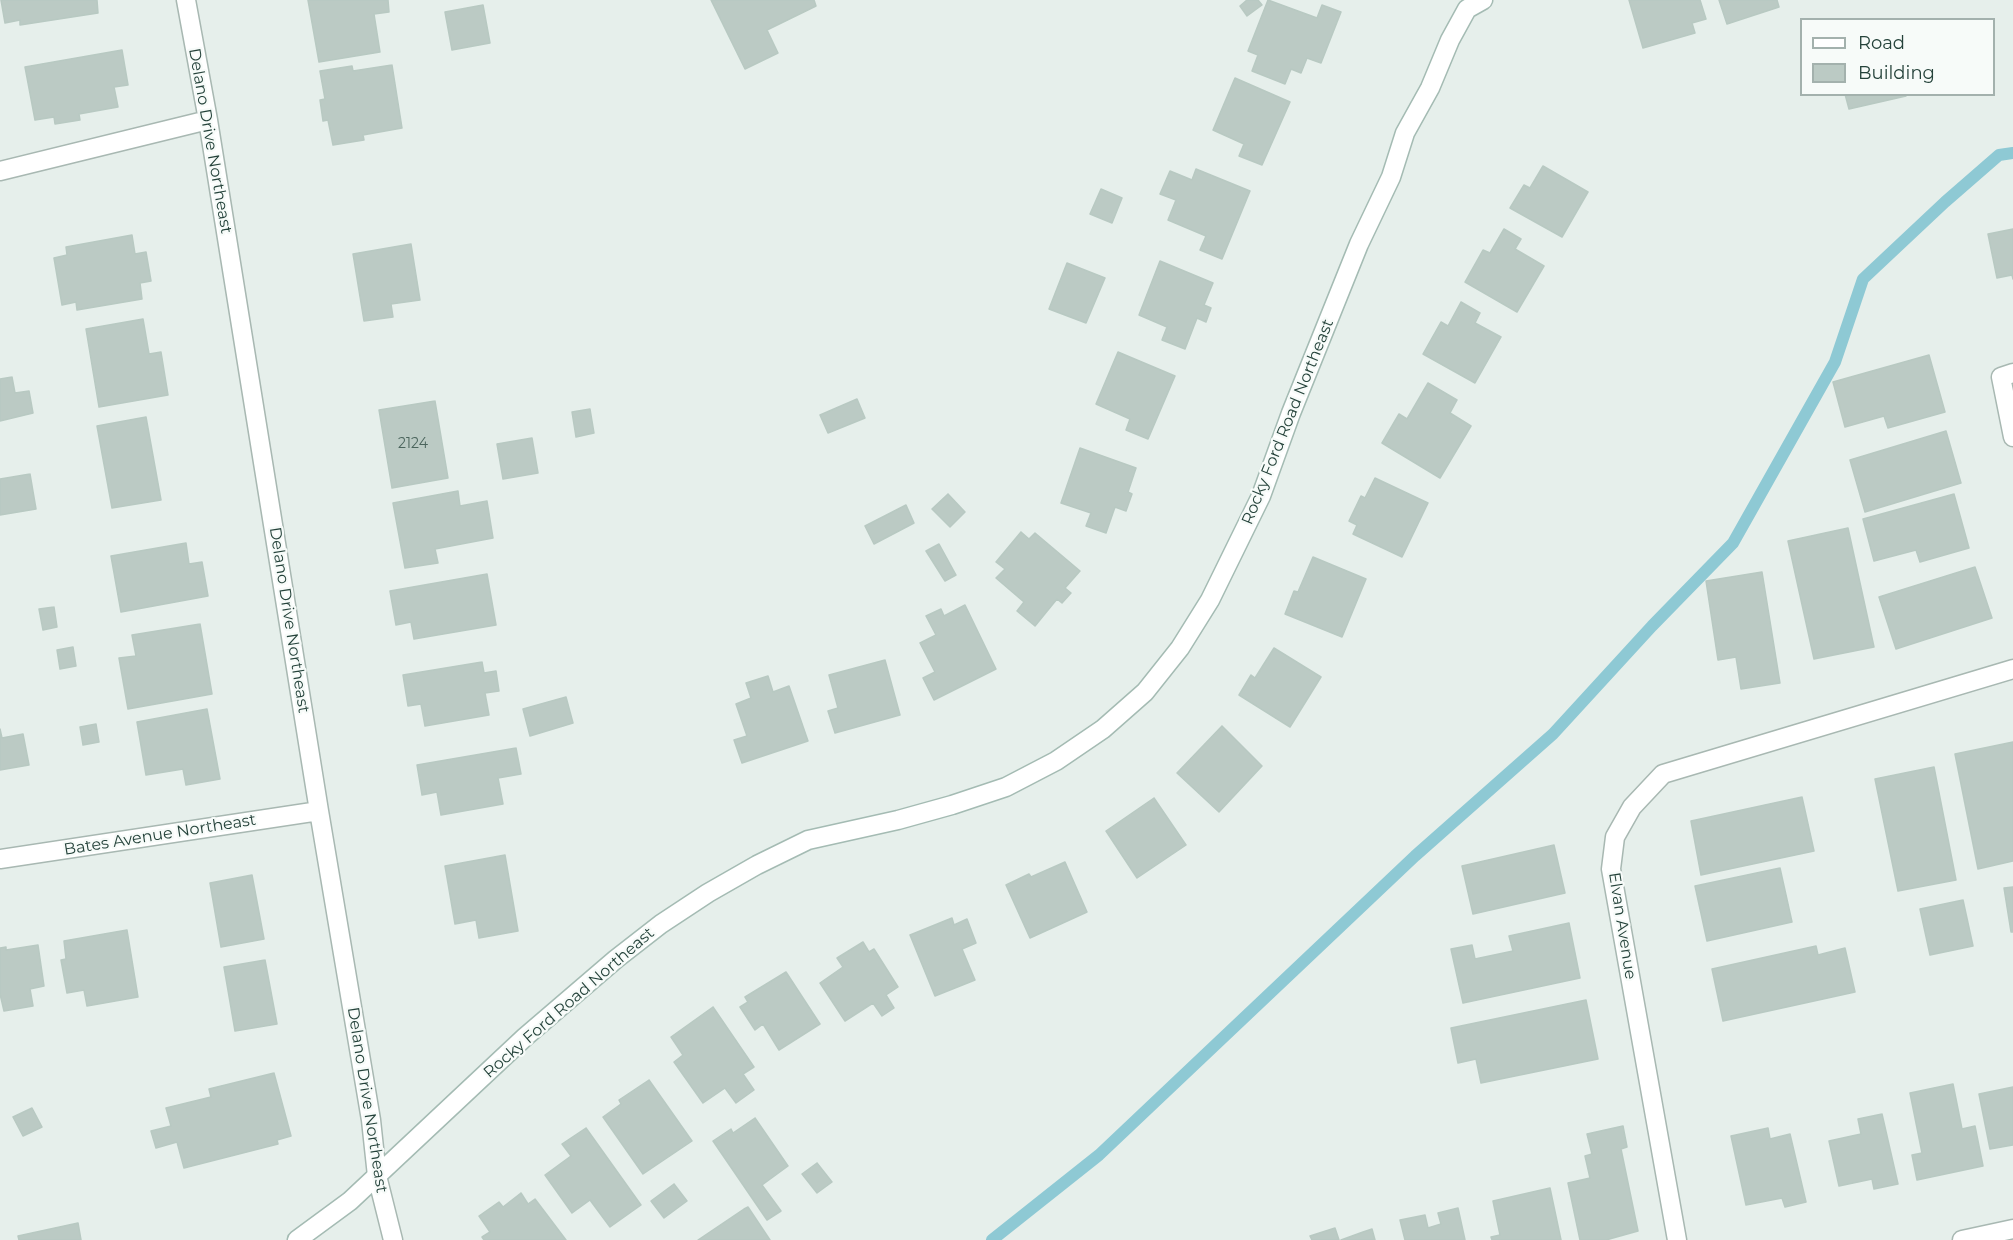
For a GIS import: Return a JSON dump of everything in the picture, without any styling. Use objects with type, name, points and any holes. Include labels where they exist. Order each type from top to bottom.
[{"type":"street","name":"Delano Drive Northeast","points":[[186,0],[208,120],[371,1120],[377,1176],[393,1240]]},
{"type":"street","name":"Rocky Ford Road Northeast","points":[[297,1240],[350,1200],[573,995],[661,924],[708,893],[808,840],[909,817],[1006,787],[1056,762],[1103,729],[1144,692],[1180,648],[1210,600],[1262,496],[1291,413],[1359,244],[1391,177],[1405,133],[1430,87],[1450,40],[1472,3]]},
{"type":"street","points":[[0,171],[208,120]]},
{"type":"street","points":[[2013,373],[2001,376],[2013,437]]},
{"type":"street","name":"Elvan Avenue","points":[[1677,1240],[1611,869],[1615,837],[1632,807],[1663,774],[2013,669]]},
{"type":"street","name":"Bates Avenue Northeast","points":[[0,859],[319,811]]},
{"type":"street","points":[[1962,1240],[2013,1229]]},
{"type":"building","points":[[1,0],[97,0],[98,13],[20,25],[20,20],[5,23]]},
{"type":"building","points":[[308,0],[388,0],[389,12],[374,14],[380,52],[319,62]]},
{"type":"building","points":[[711,0],[814,0],[816,6],[767,30],[778,53],[745,69]]},
{"type":"building","points":[[1247,0],[1258,0],[1262,5],[1247,16],[1240,6]]},
{"type":"building","points":[[1268,0],[1317,18],[1322,5],[1341,12],[1321,63],[1307,58],[1301,73],[1291,69],[1285,84],[1252,71],[1258,55],[1248,51]]},
{"type":"building","points":[[1629,0],[1700,0],[1706,19],[1692,23],[1695,33],[1643,48]]},
{"type":"building","points":[[1719,0],[1777,0],[1779,7],[1727,24]]},
{"type":"building","points":[[483,5],[490,43],[452,50],[445,12]]},
{"type":"building","points":[[122,50],[128,85],[114,87],[118,107],[79,114],[80,120],[55,124],[54,117],[35,120],[25,67]]},
{"type":"building","points":[[392,65],[402,128],[363,135],[364,140],[333,145],[328,120],[323,121],[320,100],[325,99],[320,71],[352,66],[353,71]]},
{"type":"building","points":[[1235,78],[1290,102],[1262,165],[1239,156],[1244,144],[1213,130]]},
{"type":"building","points":[[1846,96],[1906,96],[1849,109]]},
{"type":"building","points":[[1543,166],[1588,192],[1562,237],[1510,208],[1524,185],[1530,188]]},
{"type":"building","points":[[1196,169],[1250,191],[1222,259],[1200,250],[1206,236],[1168,220],[1176,200],[1160,194],[1170,171],[1192,180]]},
{"type":"building","points":[[1101,189],[1122,198],[1112,223],[1090,214]]},
{"type":"building","points":[[1504,229],[1521,239],[1515,249],[1544,266],[1517,312],[1465,282],[1483,250],[1490,253]]},
{"type":"building","points":[[2013,229],[2013,279],[2012,275],[1997,278],[1988,234]]},
{"type":"building","points":[[132,235],[135,254],[146,252],[151,281],[140,283],[142,299],[77,310],[76,302],[62,305],[54,258],[67,255],[66,247]]},
{"type":"building","points":[[411,244],[420,300],[391,304],[393,317],[364,321],[353,254]]},
{"type":"building","points":[[1160,261],[1213,283],[1204,305],[1211,308],[1206,322],[1197,318],[1185,349],[1162,340],[1167,327],[1139,315]]},
{"type":"building","points":[[1067,263],[1105,278],[1086,323],[1049,309]]},
{"type":"building","points":[[1461,302],[1480,313],[1475,323],[1501,337],[1475,383],[1423,354],[1441,322],[1448,326]]},
{"type":"building","points":[[143,319],[149,354],[161,352],[168,395],[99,407],[86,329]]},
{"type":"building","points":[[1118,352],[1175,376],[1148,439],[1126,430],[1130,419],[1096,404]]},
{"type":"building","points":[[1929,355],[1945,412],[1888,428],[1884,416],[1845,427],[1833,382]]},
{"type":"building","points":[[12,377],[15,393],[29,391],[33,413],[0,421],[0,379]]},
{"type":"building","points":[[1428,383],[1457,400],[1450,413],[1471,426],[1440,478],[1382,443],[1399,414],[1407,419]]},
{"type":"building","points":[[857,399],[865,418],[828,433],[820,415]]},
{"type":"building","points":[[435,401],[448,478],[392,488],[379,410]]},
{"type":"building","points":[[590,409],[594,433],[576,437],[572,412]]},
{"type":"building","points":[[146,417],[161,500],[112,508],[97,426]]},
{"type":"building","points":[[1946,431],[1961,483],[1865,512],[1850,460]]},
{"type":"building","points":[[532,438],[538,473],[503,479],[497,444]]},
{"type":"building","points":[[1080,448],[1136,468],[1128,492],[1132,494],[1126,511],[1115,507],[1106,533],[1086,526],[1091,513],[1061,503]]},
{"type":"building","points":[[30,474],[36,509],[0,515],[0,479]]},
{"type":"building","points":[[1375,478],[1428,503],[1402,557],[1353,534],[1357,525],[1349,521],[1361,496],[1365,498]]},
{"type":"building","points":[[458,491],[460,506],[487,501],[493,538],[435,549],[438,563],[405,568],[393,503]]},
{"type":"building","points":[[948,494],[965,512],[950,527],[932,509]]},
{"type":"building","points":[[1954,494],[1969,548],[1920,562],[1916,550],[1874,561],[1863,519]]},
{"type":"building","points":[[906,505],[914,523],[874,544],[865,526]]},
{"type":"building","points":[[1848,528],[1874,647],[1814,659],[1788,541]]},
{"type":"building","points":[[1021,532],[1029,539],[1035,533],[1080,571],[1065,588],[1071,593],[1062,603],[1057,599],[1035,626],[1017,611],[1024,602],[996,578],[1005,569],[996,562]]},
{"type":"building","points":[[186,543],[189,564],[202,562],[208,596],[121,612],[111,556]]},
{"type":"building","points":[[939,544],[956,575],[945,581],[926,551]]},
{"type":"building","points":[[1313,557],[1366,579],[1342,637],[1285,614],[1294,591],[1298,592]]},
{"type":"building","points":[[1975,567],[1992,618],[1896,649],[1879,597]]},
{"type":"building","points":[[1762,572],[1780,683],[1741,689],[1736,657],[1718,660],[1706,581]]},
{"type":"building","points":[[487,574],[496,625],[414,639],[411,622],[396,625],[390,591]]},
{"type":"building","points":[[965,605],[996,669],[934,700],[923,678],[935,672],[920,643],[936,635],[926,616],[941,609],[944,616]]},
{"type":"building","points":[[54,607],[57,627],[43,630],[39,609]]},
{"type":"building","points":[[200,624],[212,694],[128,709],[119,658],[136,656],[132,635]]},
{"type":"building","points":[[73,647],[76,666],[60,669],[57,650]]},
{"type":"building","points":[[1274,648],[1321,677],[1290,727],[1239,695],[1251,675],[1255,678]]},
{"type":"building","points":[[885,660],[900,715],[835,733],[828,711],[838,708],[829,675]]},
{"type":"building","points":[[482,662],[484,673],[496,671],[499,691],[485,693],[489,715],[425,726],[421,704],[408,706],[403,675]]},
{"type":"building","points":[[768,676],[773,692],[789,686],[808,741],[742,763],[734,740],[747,736],[736,704],[751,698],[746,683]]},
{"type":"building","points":[[566,697],[573,723],[530,736],[523,709]]},
{"type":"building","points":[[207,709],[220,779],[186,785],[183,769],[146,775],[137,722]]},
{"type":"building","points":[[96,724],[99,742],[83,745],[80,727]]},
{"type":"building","points":[[1222,726],[1262,766],[1219,812],[1177,773]]},
{"type":"building","points":[[0,729],[2,738],[23,734],[29,765],[0,770]]},
{"type":"building","points":[[2013,742],[2013,861],[1978,869],[1955,754]]},
{"type":"building","points":[[516,748],[521,774],[498,778],[503,804],[441,815],[437,792],[422,795],[417,765]]},
{"type":"building","points":[[1934,767],[1956,880],[1898,891],[1875,779]]},
{"type":"building","points":[[1802,797],[1814,851],[1701,875],[1691,821]]},
{"type":"building","points":[[1154,798],[1186,845],[1137,878],[1106,831]]},
{"type":"building","points":[[1554,845],[1565,893],[1473,914],[1462,866]]},
{"type":"building","points":[[505,855],[518,931],[479,938],[476,920],[455,924],[445,866]]},
{"type":"building","points":[[1065,862],[1087,912],[1030,938],[1006,885],[1029,874],[1031,877]]},
{"type":"building","points":[[1780,868],[1792,922],[1707,941],[1695,886]]},
{"type":"building","points":[[252,875],[264,939],[221,947],[210,883]]},
{"type":"building","points":[[2013,887],[2013,932],[2011,932],[2004,888]]},
{"type":"building","points":[[1963,900],[1973,946],[1930,955],[1920,909]]},
{"type":"building","points":[[952,918],[954,925],[967,919],[976,943],[962,949],[975,980],[935,996],[910,935]]},
{"type":"building","points":[[1569,923],[1580,978],[1463,1003],[1451,949],[1472,945],[1475,959],[1513,951],[1509,936]]},
{"type":"building","points":[[127,930],[138,997],[87,1006],[84,990],[67,993],[61,960],[66,959],[64,941]]},
{"type":"building","points":[[863,942],[869,952],[874,949],[898,987],[886,995],[894,1008],[882,1016],[873,1003],[845,1021],[820,983],[843,967],[837,958]]},
{"type":"building","points":[[38,945],[44,986],[30,989],[33,1006],[4,1011],[0,994],[0,948],[6,947],[6,950]]},
{"type":"building","points":[[1816,946],[1818,955],[1845,948],[1855,992],[1723,1021],[1712,969]]},
{"type":"building","points":[[265,960],[277,1024],[235,1031],[224,967]]},
{"type":"building","points":[[786,972],[820,1024],[779,1050],[763,1024],[755,1030],[740,1007],[748,1002],[745,997]]},
{"type":"building","points":[[1586,1000],[1598,1059],[1481,1083],[1476,1059],[1458,1063],[1451,1028]]},
{"type":"building","points":[[713,1007],[754,1067],[743,1074],[754,1090],[736,1103],[725,1088],[703,1103],[674,1062],[683,1055],[671,1037]]},
{"type":"building","points":[[274,1073],[291,1136],[277,1140],[278,1144],[184,1168],[177,1142],[156,1148],[151,1131],[171,1126],[166,1108],[211,1097],[209,1089]]},
{"type":"building","points":[[649,1080],[692,1141],[643,1174],[603,1117],[621,1104],[619,1100]]},
{"type":"building","points":[[1953,1084],[1962,1129],[1975,1126],[1983,1166],[1917,1180],[1912,1155],[1922,1153],[1910,1093]]},
{"type":"building","points":[[2013,1087],[2013,1145],[1990,1149],[1979,1094]]},
{"type":"building","points":[[32,1108],[42,1127],[23,1136],[13,1117]]},
{"type":"building","points":[[1882,1114],[1898,1184],[1874,1189],[1872,1179],[1839,1186],[1829,1141],[1861,1134],[1858,1119]]},
{"type":"building","points":[[755,1118],[788,1166],[762,1185],[781,1211],[767,1220],[713,1141],[731,1129],[733,1133]]},
{"type":"building","points":[[1623,1126],[1627,1147],[1621,1149],[1638,1231],[1606,1240],[1580,1240],[1568,1183],[1590,1178],[1585,1156],[1592,1154],[1587,1134]]},
{"type":"building","points":[[586,1128],[641,1205],[610,1227],[590,1200],[572,1213],[545,1175],[571,1156],[562,1144]]},
{"type":"building","points":[[1768,1128],[1770,1139],[1790,1134],[1806,1202],[1785,1207],[1782,1198],[1746,1205],[1731,1136]]},
{"type":"building","points":[[817,1163],[832,1182],[817,1193],[802,1174]]},
{"type":"building","points":[[674,1184],[687,1201],[664,1218],[651,1201]]},
{"type":"building","points":[[1550,1188],[1561,1240],[1492,1240],[1491,1237],[1500,1235],[1493,1201]]},
{"type":"building","points":[[521,1193],[528,1204],[535,1199],[566,1240],[484,1240],[482,1237],[490,1232],[479,1216],[499,1202],[503,1207]]},
{"type":"building","points":[[748,1207],[770,1240],[698,1240],[744,1209]]},
{"type":"building","points":[[1458,1208],[1465,1240],[1405,1240],[1400,1220],[1425,1215],[1428,1228],[1441,1224],[1438,1213]]},
{"type":"building","points":[[78,1223],[81,1240],[19,1240],[18,1236]]},
{"type":"building","points":[[1335,1228],[1339,1240],[1312,1240],[1310,1236]]},
{"type":"building","points":[[1372,1229],[1375,1240],[1341,1240],[1363,1232]]},
{"type":"waterway","points":[[992,1240],[1099,1155],[1415,856],[1553,734],[1652,626],[1733,543],[1835,362],[1863,279],[1999,155],[2013,153]]}]
